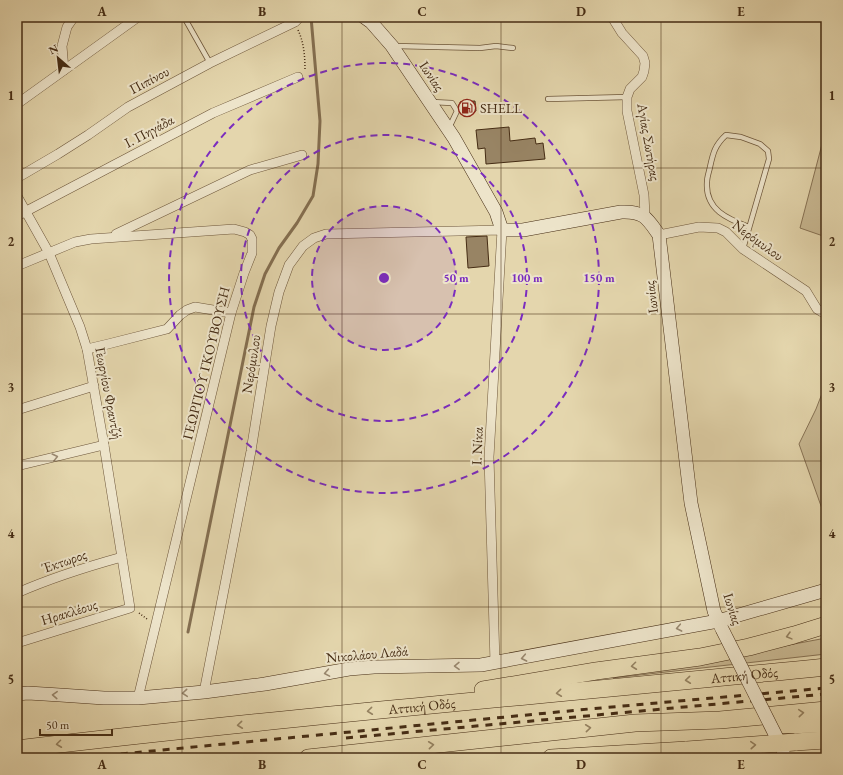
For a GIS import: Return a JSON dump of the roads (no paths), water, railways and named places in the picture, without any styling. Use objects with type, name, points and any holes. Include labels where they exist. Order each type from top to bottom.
[{"type":"highway","points":[[409,707],[474,691],[596,671],[700,657],[748,647],[826,625]]},
{"type":"highway","name":"Αττική Οδός","points":[[17,749],[97,739],[409,707],[826,667]]},
{"type":"highway","points":[[308,758],[635,723],[720,720],[826,710]]},
{"type":"highway","points":[[720,720],[779,726],[826,724]]},
{"type":"highway","points":[[550,758],[826,740]]},
{"type":"main road","name":"Ιωνίας","points":[[364,17],[371,22],[392,46],[449,130],[496,212],[502,230]]},
{"type":"main road","points":[[502,230],[523,230],[621,212],[633,212],[645,216]]},
{"type":"main road","name":"Ιωνίας","points":[[645,216],[659,235],[691,503],[714,610],[720,625],[785,755]]},
{"type":"main road","name":"Νικολάου Λαδά","points":[[17,694],[28,693],[104,698],[138,698],[204,692],[265,684],[350,669],[374,667],[481,665],[720,625],[826,590]]},
{"type":"street","points":[[64,70],[62,46],[67,26],[74,17]]},
{"type":"street","points":[[17,104],[138,17]]},
{"type":"street","name":"Αγίας Σωτήρας","points":[[612,17],[622,33],[643,56],[645,63],[642,77],[630,89],[627,97],[627,111],[644,195],[645,216]]},
{"type":"street","name":"Πιπίνου","points":[[17,178],[88,135],[128,107],[210,63],[298,20]]},
{"type":"street","name":"Ι. Πηγάδα","points":[[21,214],[213,114],[298,77]]},
{"type":"street","points":[[109,237],[133,227],[250,170],[302,155]]},
{"type":"street","name":"Γεωργίου Φραντζή","points":[[17,196],[21,214],[49,253],[80,327],[87,349],[130,608]]},
{"type":"street","name":"Νερόμυλου","points":[[659,235],[699,227],[718,228],[726,232],[743,249],[806,291],[817,309],[822,312],[826,312]]},
{"type":"street","name":"ΓΕΩΡΓΙΟΥ ΓΚΟΥΒΟΥΣΗ","points":[[17,266],[75,242],[91,239],[234,229],[245,232],[250,235],[252,239],[252,253],[231,313],[138,698]]},
{"type":"street","name":"Ι. Νίκα","points":[[496,663],[490,457],[502,230]]},
{"type":"street","name":"Νερόμυλου","points":[[204,692],[251,451],[271,326],[279,292],[289,265],[303,246],[314,238],[326,234],[502,230]]},
{"type":"street","points":[[87,349],[167,329],[187,310],[195,308],[231,313]]},
{"type":"street","points":[[17,410],[94,386]]},
{"type":"street","points":[[17,466],[104,445]]},
{"type":"street","name":"Έκτωρος","points":[[17,593],[85,568],[122,557]]},
{"type":"street","name":"Ηρακλέους","points":[[17,643],[130,608]]},
{"type":"lane","points":[[184,17],[210,63]]},
{"type":"lane","points":[[392,46],[472,48],[496,46],[513,48]]},
{"type":"lane","points":[[548,99],[627,97]]},
{"type":"lane","points":[[430,102],[452,103],[457,111],[449,130]]},
{"type":"lane","points":[[743,249],[750,227],[769,159],[768,151],[760,144],[741,137],[726,135],[720,140],[714,150],[707,182],[707,194],[718,212],[731,220],[750,227]]},
{"type":"waterway","points":[[188,632],[254,307],[265,274],[279,248],[297,223],[313,196],[318,164],[320,121],[311,17]]},
{"type":"railway","points":[[79,758],[589,709],[826,688]]},
{"type":"railway","points":[[346,738],[826,694]]},
{"type":"place","name":"SHELL","points":[[467,108]]}]
